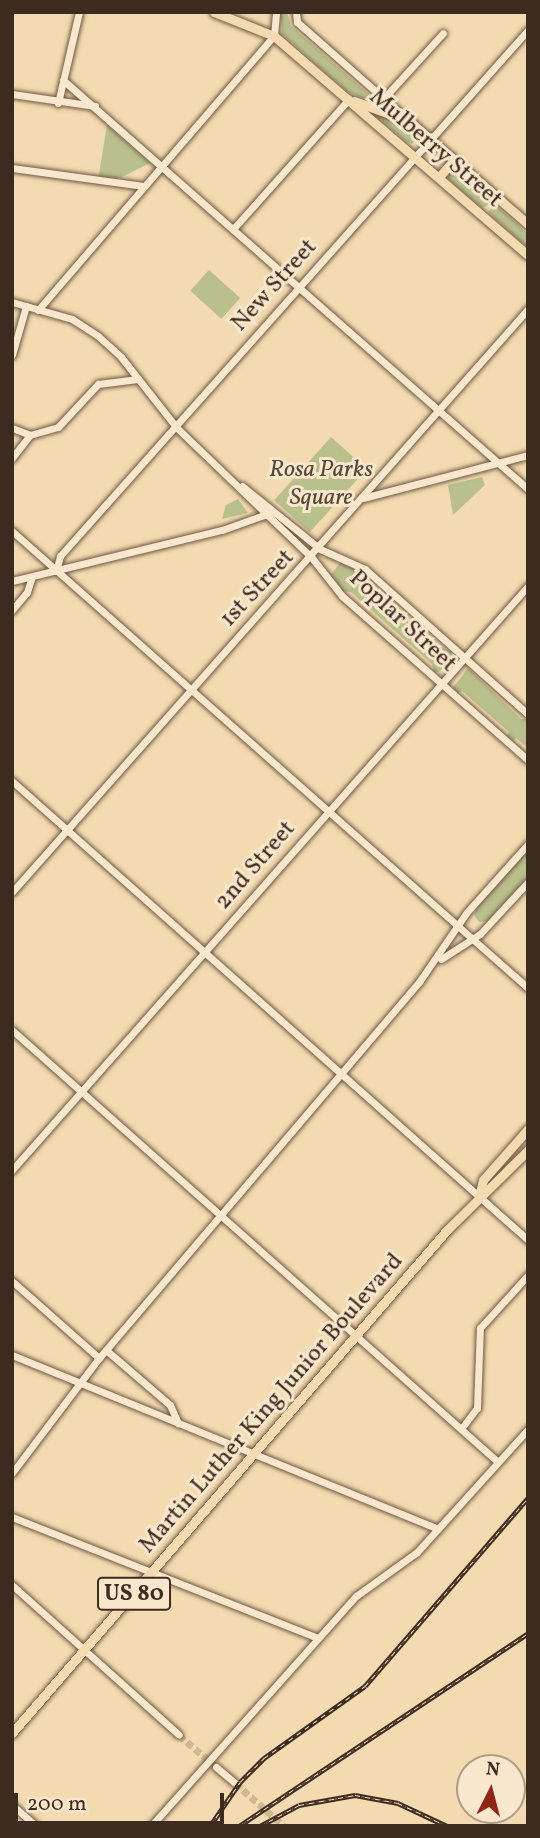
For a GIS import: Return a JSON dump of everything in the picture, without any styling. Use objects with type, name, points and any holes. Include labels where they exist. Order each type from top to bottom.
[{"type":"main road","points":[[215,12],[231,12]]},
{"type":"main road","name":"Mulberry Street","points":[[215,12],[274,36],[528,255]]},
{"type":"main road","name":"Mulberry Street","points":[[349,99],[409,121],[528,224]]},
{"type":"main road","points":[[439,177],[454,160]]},
{"type":"main road","name":"Martin Luther King Junior Boulevard","points":[[479,1196],[483,1180],[528,1129]]},
{"type":"main road","name":"Martin Luther King Junior Boulevard","points":[[12,1733],[154,1573],[355,1334],[479,1196],[494,1188],[528,1150]]},
{"type":"street","points":[[58,103],[79,12]]},
{"type":"street","points":[[38,310],[274,36],[276,12]]},
{"type":"street","name":"Mulberry Street","points":[[296,12],[297,22],[409,121]]},
{"type":"street","name":"New Street","points":[[56,571],[60,556],[528,30]]},
{"type":"street","points":[[383,99],[443,33]]},
{"type":"street","points":[[63,80],[96,106],[160,167],[234,228],[528,489]]},
{"type":"street","points":[[12,94],[58,103],[96,106]]},
{"type":"street","points":[[234,228],[349,99]]},
{"type":"street","points":[[12,168],[144,186]]},
{"type":"street","name":"Poplar Street","points":[[12,302],[72,319],[108,345],[176,427],[227,475],[265,516],[312,558],[342,596],[528,760]]},
{"type":"street","points":[[12,355],[26,306]]},
{"type":"street","name":"1st Street","points":[[12,892],[320,549],[528,309]]},
{"type":"street","points":[[12,458],[30,435],[58,427],[98,384],[138,379]]},
{"type":"street","points":[[12,428],[30,435]]},
{"type":"street","points":[[363,499],[528,455]]},
{"type":"street","name":"Poplar Street","points":[[227,475],[320,549],[365,569],[528,714]]},
{"type":"street","points":[[12,581],[265,516],[273,509]]},
{"type":"street","points":[[12,531],[528,988]]},
{"type":"street","points":[[12,610],[27,592],[32,577]]},
{"type":"street","name":"2nd Street","points":[[12,1170],[528,586]]},
{"type":"street","points":[[12,781],[528,1240]]},
{"type":"street","points":[[12,1472],[79,1382],[343,1074],[437,961],[458,925],[528,844]]},
{"type":"street","points":[[437,961],[472,939],[528,881]]},
{"type":"street","points":[[12,1030],[498,1462]]},
{"type":"street","points":[[461,1429],[477,1408],[480,1328],[528,1275]]},
{"type":"street","points":[[12,1282],[99,1358]]},
{"type":"street","points":[[106,1350],[170,1405],[178,1423]]},
{"type":"street","points":[[12,1355],[438,1529]]},
{"type":"street","points":[[151,1826],[356,1595],[416,1552],[528,1429]]},
{"type":"street","points":[[12,1517],[318,1638]]},
{"type":"street","points":[[12,1585],[179,1735]]},
{"type":"street","points":[[216,1767],[235,1783]]},
{"type":"street","points":[[12,1805],[36,1826]]},
{"type":"green space","points":[[280,12],[287,12],[291,26],[381,105],[348,92],[282,34]]},
{"type":"green space","points":[[366,107],[396,119],[417,138],[412,144],[407,142]]},
{"type":"green space","points":[[107,125],[150,163],[122,177],[98,180]]},
{"type":"green space","points":[[451,166],[490,199],[488,205],[482,208],[443,174]]},
{"type":"green space","points":[[495,204],[528,234],[528,248],[488,212]]},
{"type":"green space","points":[[209,270],[240,298],[221,319],[190,291]]},
{"type":"green space","name":"Rosa Parks Square","points":[[331,437],[367,469],[310,532],[274,500]]},
{"type":"green space","points":[[482,477],[485,485],[453,515],[448,485]]},
{"type":"green space","points":[[238,499],[248,513],[222,519],[226,505]]},
{"type":"green space","points":[[341,562],[363,574],[359,576],[436,645],[451,651],[452,657],[439,672],[434,672],[432,664],[351,592],[343,591],[331,574]]},
{"type":"green space","points":[[468,668],[521,719],[528,719],[528,748],[516,738],[512,741],[506,736],[509,732],[462,691],[458,693],[452,689]]},
{"type":"green space","points":[[528,847],[528,877],[488,921],[479,922],[474,915],[477,907]]},
{"type":"tunnel","points":[[179,1735],[213,1764]]},
{"type":"tunnel","points":[[235,1783],[284,1826]]},
{"type":"railway","points":[[210,1826],[240,1782],[264,1758],[365,1686],[528,1498]]},
{"type":"railway","points":[[239,1826],[528,1633]]},
{"type":"railway","points":[[260,1826],[299,1805],[355,1795],[398,1803],[447,1826]]}]
